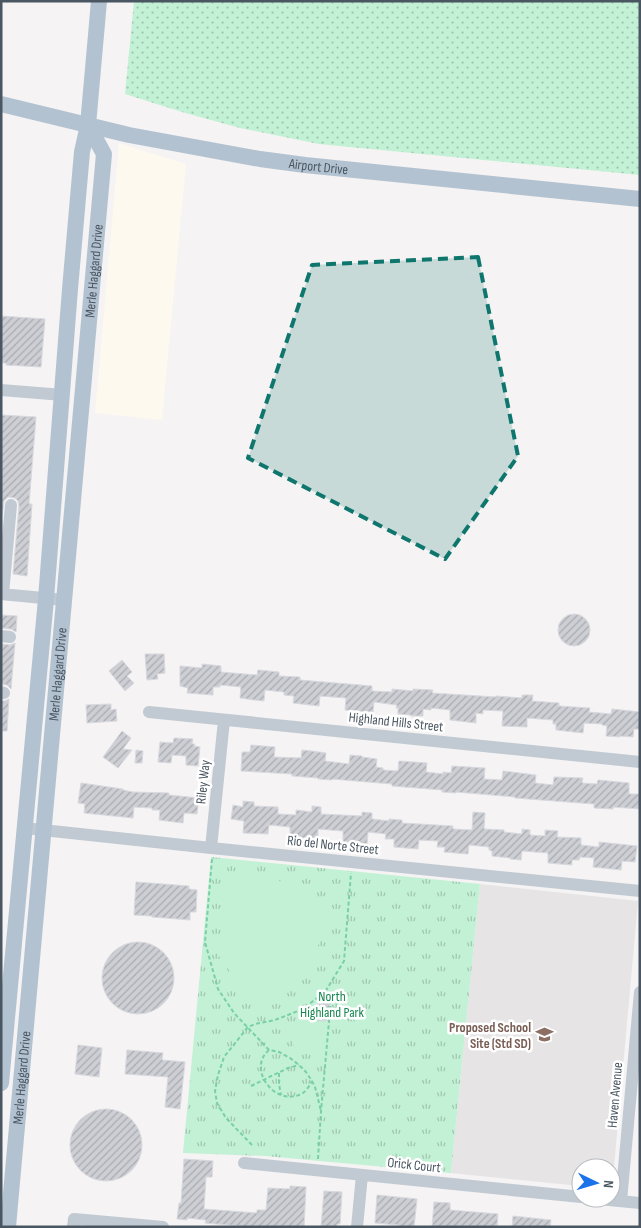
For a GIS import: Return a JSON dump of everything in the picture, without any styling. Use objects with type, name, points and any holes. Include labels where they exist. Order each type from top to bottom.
[{"type":"main road","name":"Merle Haggard Drive","points":[[1,1083],[46,599],[82,152],[88,125],[99,1]]},
{"type":"main road","name":"Airport Drive","points":[[1,104],[129,135],[305,166],[640,199]]},
{"type":"main road","name":"Merle Haggard Drive","points":[[8,1227],[104,154],[88,125]]},
{"type":"street","points":[[1,390],[63,395]]},
{"type":"street","points":[[10,505],[2,594],[64,600]]},
{"type":"street","name":"Highland Hills Street","points":[[149,712],[640,762]]},
{"type":"street","name":"Riley Way","points":[[212,852],[224,720]]},
{"type":"street","name":"Rio del Norte Street","points":[[24,828],[212,852],[640,892]]},
{"type":"street","name":"Haven Avenue","points":[[621,1201],[640,992]]},
{"type":"street","name":"Orick Court","points":[[244,1163],[571,1196]]},
{"type":"street","points":[[357,1227],[362,1175]]},
{"type":"street","points":[[621,1201],[640,1203]]},
{"type":"street","points":[[73,1227],[74,1219],[163,1227]]},
{"type":"path","points":[[212,852],[205,942],[218,989],[234,1013],[270,1050],[279,1052],[299,1064],[315,1087],[321,1111]]},
{"type":"path","points":[[252,1145],[226,1118],[217,1103],[215,1092],[224,1058],[248,1027],[276,1020],[298,1011],[325,992],[344,961],[352,868]]},
{"type":"path","points":[[318,1158],[331,998],[325,992]]},
{"type":"path","points":[[270,1050],[263,1057],[261,1066],[264,1080],[274,1093],[282,1096],[296,1096],[307,1089],[312,1081]]},
{"type":"path","points":[[252,1086],[299,1064]]},
{"type":"path","points":[[279,1073],[282,1096]]},
{"type":"highlighted area","points":[[478,257],[518,456],[445,559],[248,458],[312,265]]},
{"type":"shaded area","points":[[119,143],[186,164],[162,420],[95,413]]},
{"type":"shaded area","name":"Proposed School Site (Std SD)","points":[[480,884],[638,901],[615,1158],[571,1158],[571,1185],[451,1173]]},
{"type":"green space","points":[[134,1],[640,1],[640,175],[319,144],[240,128],[125,94]]},
{"type":"green space","name":"North Highland Park","points":[[211,857],[480,884],[451,1173],[265,1156],[183,1153]]},
{"type":"green space","points":[[229,871],[272,875],[292,891],[328,903],[333,911],[317,948],[315,967],[295,988],[268,1006],[252,1003],[219,956],[221,926]]},
{"type":"green space","points":[[295,1021],[327,1024],[325,1055],[293,1053]]},
{"type":"building","points":[[1,316],[45,319],[41,367],[1,363]]},
{"type":"building","points":[[1,415],[36,417],[29,504],[32,504],[27,576],[13,574],[19,506],[15,498],[8,497],[4,501],[1,523]]},
{"type":"building","points":[[574,614],[586,618],[590,630],[586,642],[574,646],[562,642],[558,630],[562,618]]},
{"type":"building","points":[[1,615],[17,616],[16,632],[11,629],[1,628]]},
{"type":"building","points":[[15,643],[11,689],[7,685],[1,684],[1,644],[10,645]]},
{"type":"building","points":[[145,654],[164,654],[165,673],[157,674],[158,679],[147,680]]},
{"type":"building","points":[[122,660],[132,672],[127,676],[134,683],[125,691],[109,671]]},
{"type":"building","points":[[202,664],[221,666],[221,672],[257,675],[258,670],[279,672],[279,676],[300,677],[300,680],[372,686],[372,691],[392,692],[392,689],[413,691],[413,689],[433,690],[432,693],[522,698],[522,695],[533,695],[532,701],[559,703],[559,706],[590,708],[589,712],[611,714],[612,709],[640,712],[640,729],[634,729],[633,737],[606,736],[607,726],[602,724],[584,723],[583,733],[556,730],[556,724],[553,724],[553,720],[527,718],[527,727],[502,726],[503,711],[483,710],[483,714],[476,713],[476,723],[450,720],[450,710],[423,709],[423,716],[411,716],[398,714],[397,705],[374,702],[373,712],[345,710],[346,698],[320,696],[319,706],[293,703],[294,696],[284,695],[284,692],[265,690],[264,701],[254,700],[240,698],[241,687],[220,685],[220,687],[213,687],[213,695],[187,693],[188,688],[180,686],[180,666],[202,668]]},
{"type":"building","points":[[9,699],[7,731],[1,731],[1,701]]},
{"type":"building","points":[[111,704],[111,710],[116,709],[117,721],[87,723],[86,705]]},
{"type":"building","points":[[122,731],[131,738],[123,749],[132,750],[118,768],[103,757]]},
{"type":"building","points":[[174,738],[193,739],[192,744],[200,747],[198,766],[186,765],[186,756],[172,755],[171,763],[158,762],[160,742],[173,743]]},
{"type":"building","points":[[251,745],[275,747],[274,757],[301,758],[302,750],[326,753],[325,761],[349,764],[350,755],[362,756],[377,759],[376,767],[383,768],[383,770],[398,771],[399,761],[427,763],[426,772],[443,774],[443,772],[451,773],[452,766],[485,768],[484,779],[502,780],[503,771],[536,775],[535,783],[553,785],[554,777],[583,778],[582,783],[597,784],[598,780],[629,783],[629,794],[640,794],[640,809],[594,808],[594,804],[442,792],[442,790],[392,786],[392,784],[241,771],[242,752],[250,752]]},
{"type":"building","points":[[136,750],[143,751],[142,763],[135,763]]},
{"type":"building","points":[[81,783],[133,792],[169,793],[169,795],[199,798],[197,814],[184,813],[183,823],[159,820],[160,810],[152,810],[152,808],[134,807],[133,818],[84,813],[85,804],[78,803]]},
{"type":"building","points":[[243,801],[254,802],[254,806],[278,807],[278,814],[296,815],[296,810],[312,812],[312,806],[321,807],[321,814],[362,816],[362,812],[372,813],[372,819],[402,820],[402,823],[453,826],[453,829],[472,830],[473,812],[485,813],[484,829],[504,830],[504,832],[522,834],[522,829],[530,830],[530,835],[545,836],[545,830],[558,831],[557,837],[581,838],[581,845],[599,847],[599,842],[637,846],[635,862],[622,861],[621,870],[593,867],[594,858],[580,857],[579,860],[572,860],[572,865],[548,863],[548,853],[522,851],[521,860],[492,856],[492,851],[489,850],[489,847],[469,845],[468,854],[444,852],[445,847],[437,847],[438,841],[419,840],[418,849],[394,847],[394,839],[385,839],[386,834],[368,832],[367,844],[343,842],[343,831],[318,829],[318,839],[290,837],[290,827],[269,825],[268,834],[243,833],[244,821],[231,819],[233,805],[243,807]]},
{"type":"building","points":[[136,882],[189,886],[189,889],[197,890],[196,912],[190,912],[190,920],[134,915]]},
{"type":"building","points":[[138,942],[158,948],[168,958],[174,978],[168,998],[158,1008],[138,1014],[118,1008],[108,998],[102,978],[108,958],[118,948]]},
{"type":"building","points":[[318,998],[330,999],[328,1021],[306,1019],[307,1008],[317,1006]]},
{"type":"building","points":[[78,1045],[102,1048],[99,1077],[75,1074]]},
{"type":"building","points":[[127,1050],[163,1053],[162,1060],[185,1062],[180,1109],[165,1107],[168,1077],[125,1074]]},
{"type":"building","points":[[106,1109],[126,1115],[136,1125],[142,1145],[136,1165],[126,1175],[106,1181],[86,1175],[76,1165],[70,1145],[76,1125],[86,1115]]},
{"type":"building","points":[[184,1159],[213,1161],[212,1177],[206,1177],[204,1209],[257,1213],[257,1210],[266,1210],[268,1188],[290,1189],[290,1186],[306,1187],[304,1227],[251,1227],[205,1223],[206,1220],[177,1219],[179,1203],[181,1203]]},
{"type":"building","points":[[324,1191],[342,1192],[340,1224],[337,1224],[337,1227],[321,1227]]},
{"type":"building","points":[[377,1195],[417,1199],[414,1227],[399,1227],[399,1225],[375,1223]]},
{"type":"building","points":[[434,1202],[450,1203],[450,1210],[498,1214],[497,1227],[432,1227]]},
{"type":"building","points":[[513,1216],[551,1220],[550,1227],[512,1227]]},
{"type":"place","name":"Proposed School Site (Std SD)","points":[[545,1035]]}]
